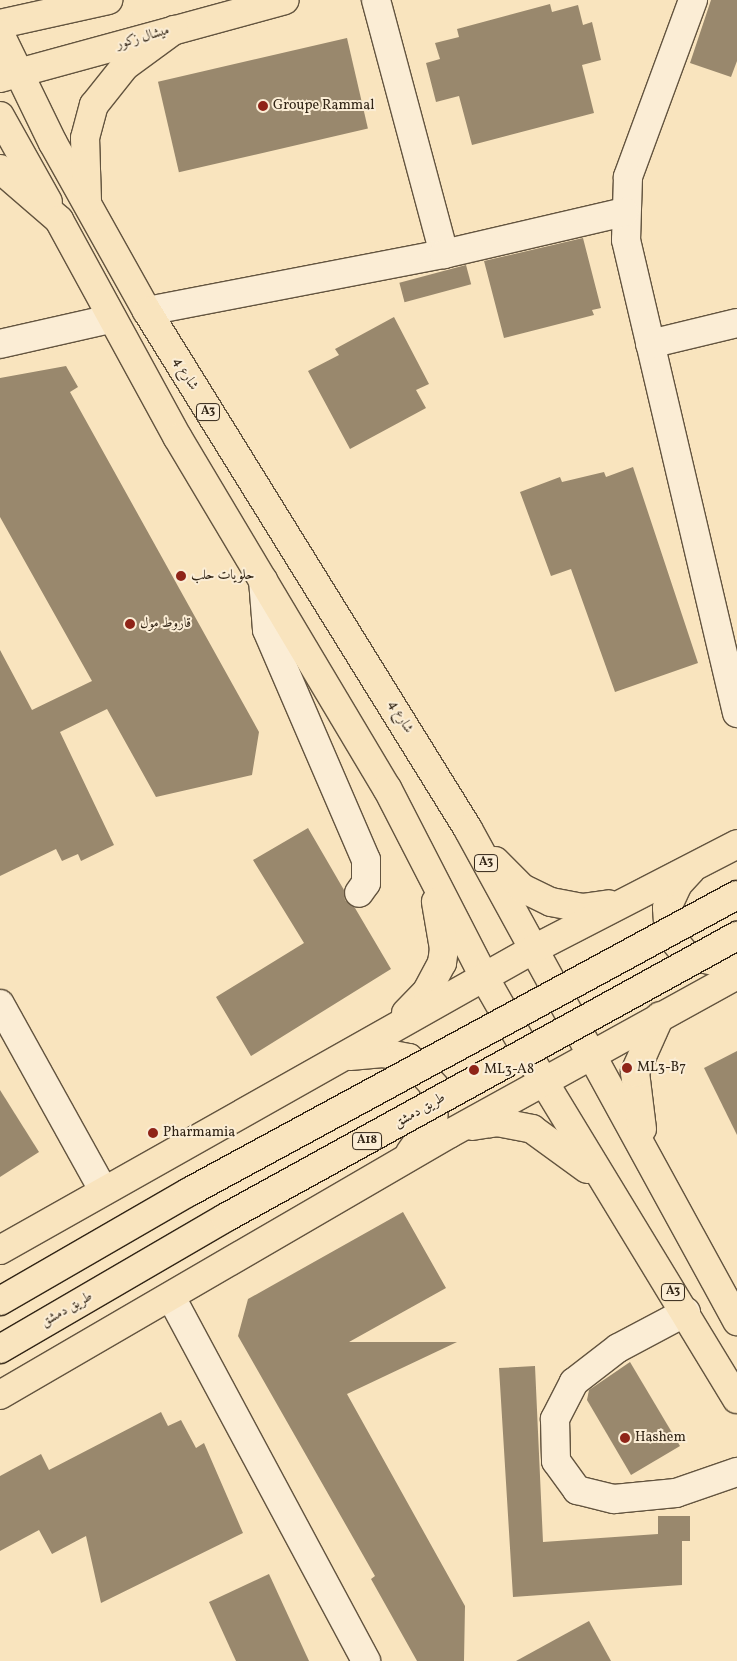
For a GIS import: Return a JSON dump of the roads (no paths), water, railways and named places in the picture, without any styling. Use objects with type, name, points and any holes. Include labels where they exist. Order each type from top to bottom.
[{"type":"main road","points":[[0,24],[108,0]]},
{"type":"main road","name":"ميشال زكور","points":[[9,75],[285,0]]},
{"type":"main road","points":[[88,207],[85,138],[94,105],[125,66],[174,30]]},
{"type":"main road","name":"شارع 4","points":[[0,34],[9,75],[88,207],[147,311],[468,829]]},
{"type":"main road","name":"A3","points":[[0,116],[59,220],[110,319],[422,852],[484,977],[544,1082],[606,1187],[686,1312],[737,1400]]},
{"type":"main road","points":[[0,169],[59,220]]},
{"type":"main road","points":[[468,829],[512,879],[534,896],[582,908],[630,900]]},
{"type":"main road","name":"A3","points":[[468,829],[737,1321]]},
{"type":"main road","points":[[0,1250],[103,1190],[534,949],[737,844]]},
{"type":"main road","points":[[378,1036],[421,998],[442,962],[442,931],[422,852]]},
{"type":"main road","points":[[700,862],[672,895],[667,908],[669,934],[686,955],[737,966]]},
{"type":"main road","points":[[0,1301],[189,1192],[737,895]]},
{"type":"main road","name":"طريق دمشق","points":[[0,1349],[225,1218],[737,936]]},
{"type":"main road","points":[[0,1396],[449,1134],[737,975]]},
{"type":"main road","points":[[651,1162],[634,1088],[638,1057],[660,1016]]},
{"type":"main road","points":[[343,1057],[383,1053],[409,1058],[435,1087],[433,1120],[403,1162]]},
{"type":"main road","points":[[449,1134],[497,1122],[532,1129],[563,1147],[606,1187]]},
{"type":"street","points":[[376,0],[444,254]]},
{"type":"street","points":[[693,0],[628,177],[624,212],[630,267],[737,712]]},
{"type":"street","points":[[147,311],[444,254],[624,212]]},
{"type":"street","points":[[0,344],[110,319]]},
{"type":"street","points":[[650,344],[737,323]]},
{"type":"street","points":[[263,580],[268,630],[366,860],[366,884],[359,894]]},
{"type":"street","points":[[0,1004],[103,1190]]},
{"type":"street","points":[[171,1297],[366,1661]]},
{"type":"street","points":[[686,1312],[618,1348],[574,1382],[555,1419],[556,1461],[577,1490],[614,1499],[676,1493],[737,1472]]},
{"type":"place","name":"Groupe Rammal","points":[[263,106]]},
{"type":"place","name":"حلويات حلب","points":[[181,576]]},
{"type":"place","name":"قاروط مول","points":[[130,624]]},
{"type":"place","name":"ML3-B7","points":[[627,1068]]},
{"type":"place","name":"ML3-A8","points":[[474,1070]]},
{"type":"place","name":"Pharmamia","points":[[153,1133]]},
{"type":"place","name":"Hashem","points":[[625,1438]]}]
